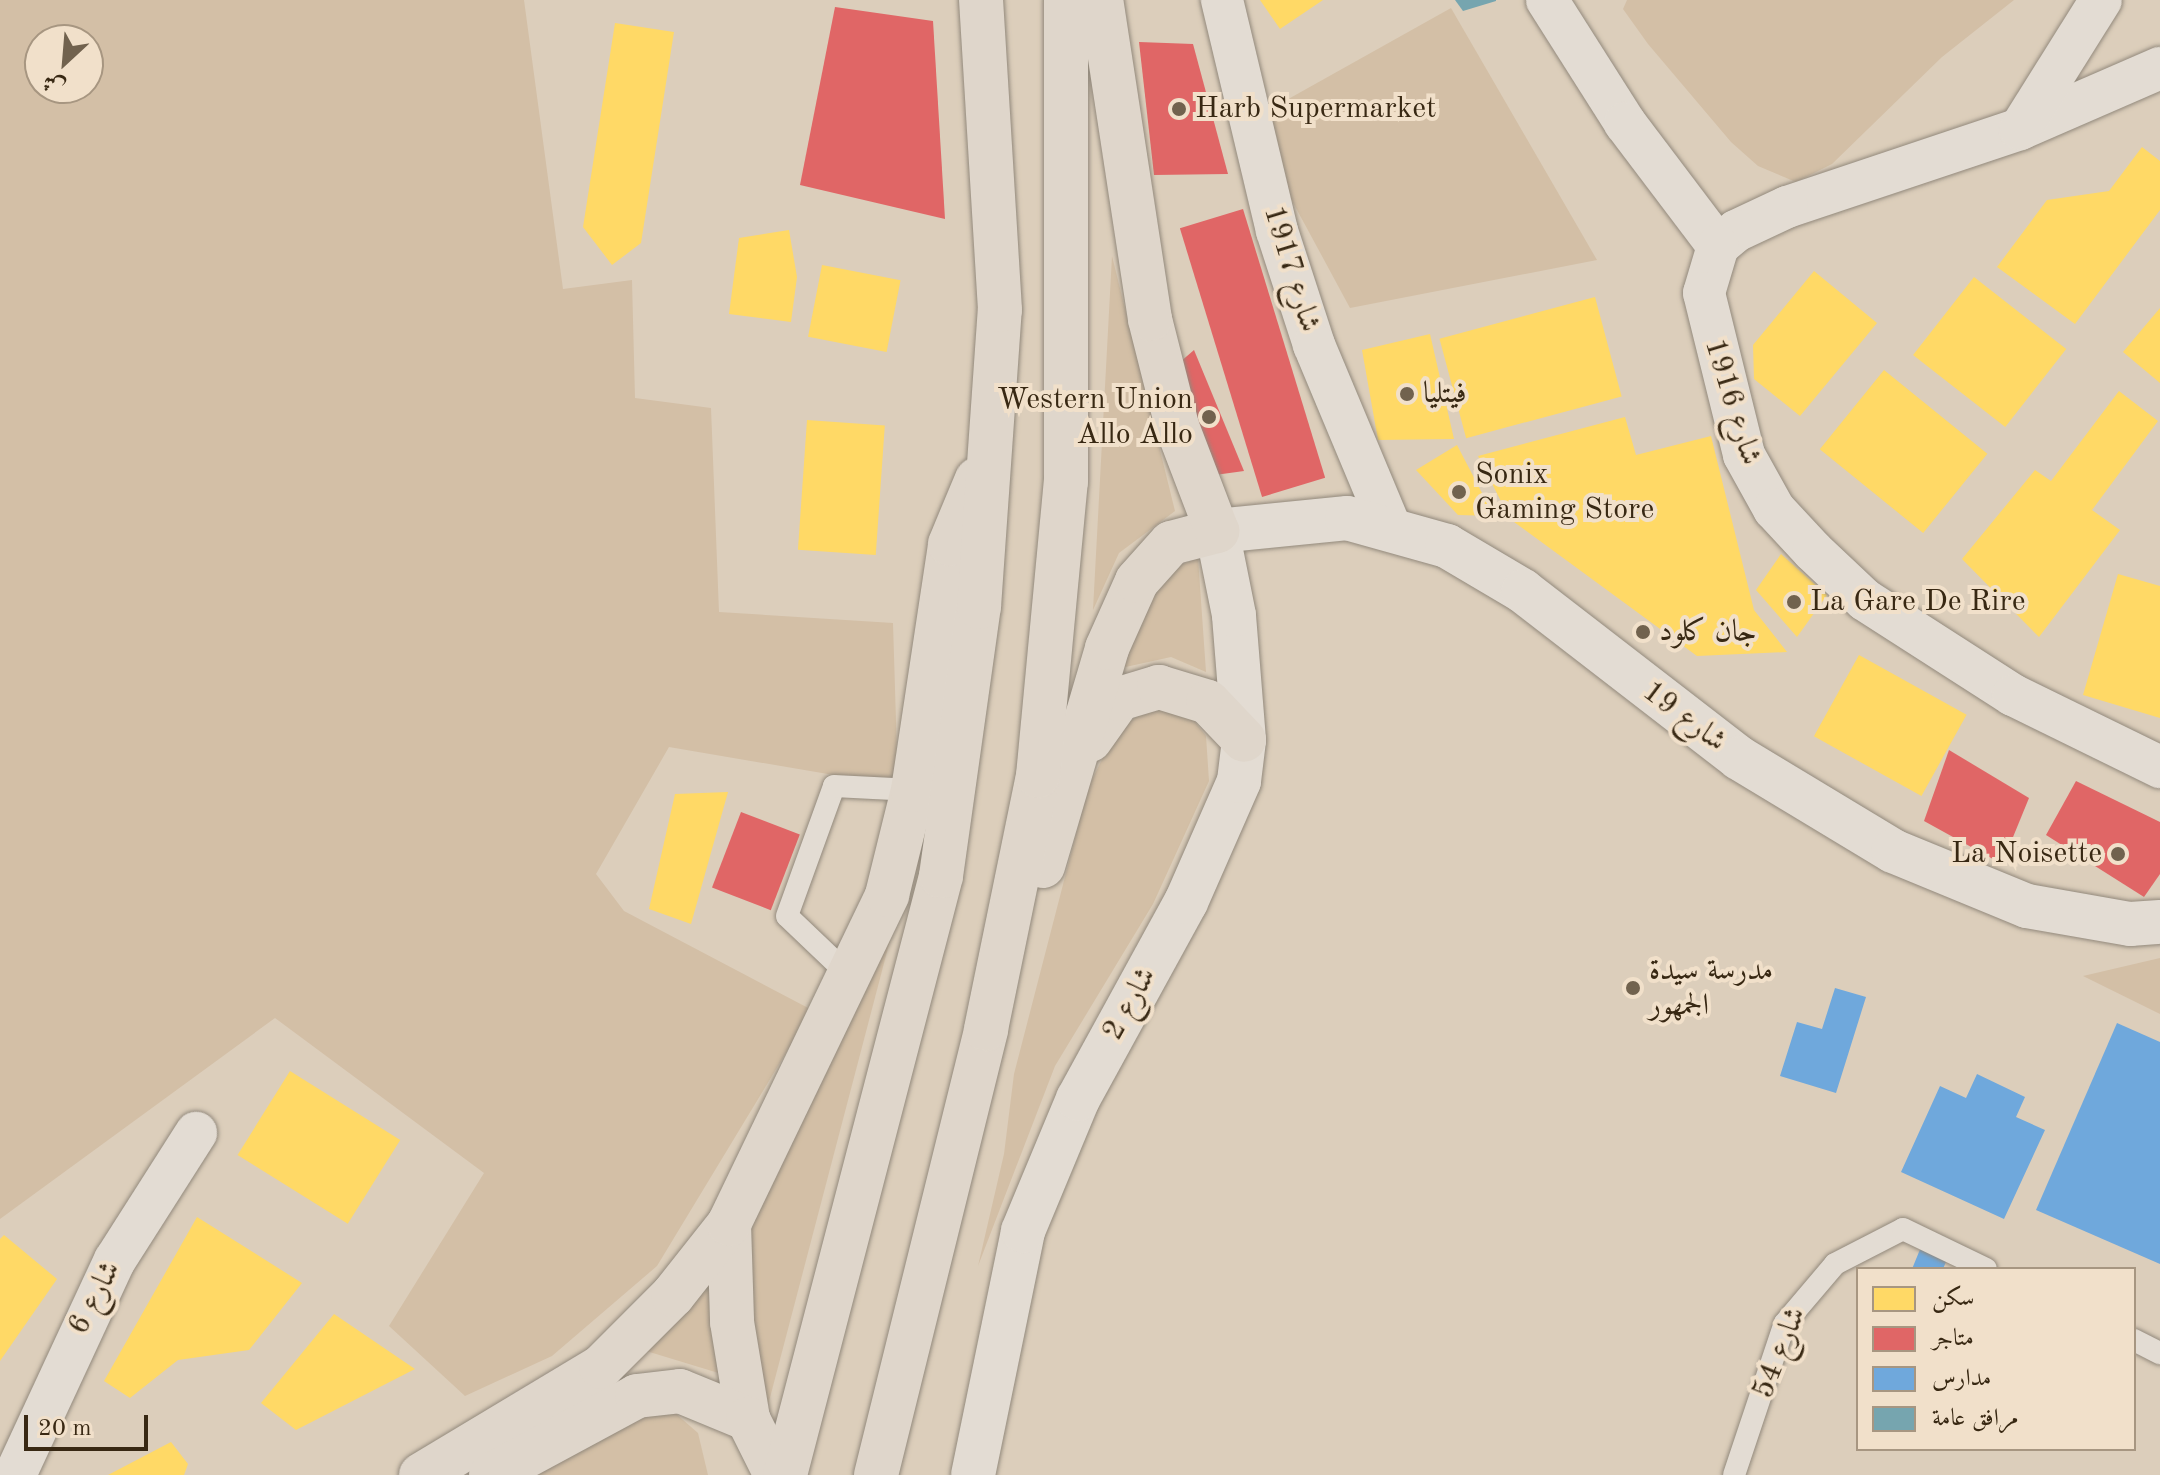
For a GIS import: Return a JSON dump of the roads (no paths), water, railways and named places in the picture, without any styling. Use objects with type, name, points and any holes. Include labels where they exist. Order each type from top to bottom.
[{"type":"highway","points":[[785,1475],[941,876],[992,444],[997,192],[981,0]]},
{"type":"highway","points":[[876,1475],[986,1029],[1038,776],[1066,482],[1066,0]]},
{"type":"highway","points":[[986,1029],[1081,756],[1107,648],[1137,581],[1171,543],[1217,531],[1177,426],[1150,319],[1101,0]]},
{"type":"highway","points":[[421,1475],[601,1367],[673,1295],[729,1224],[851,977],[887,895],[913,790],[950,544],[992,444]]},
{"type":"highway","points":[[1081,756],[1119,699],[1159,687],[1208,702],[1244,740]]},
{"type":"highway","points":[[729,1224],[732,1322],[748,1419],[776,1475]]},
{"type":"highway","points":[[491,1475],[637,1396],[701,1395],[748,1419]]},
{"type":"main road","name":"شارع 19","points":[[1217,531],[1300,518],[1391,529],[1447,546],[1523,591],[1739,758],[1893,851],[2027,906],[2130,924],[2160,922]]},
{"type":"main road","name":"شارع 2","points":[[973,1475],[1023,1231],[1078,1099],[1226,818],[1244,740],[1234,615],[1217,531]]},
{"type":"street","name":"شارع 1917","points":[[1222,0],[1277,231],[1314,345],[1391,529]]},
{"type":"street","points":[[1547,0],[1625,123],[1718,246],[1787,207],[2020,129],[2160,68]]},
{"type":"street","points":[[2020,129],[2101,0]]},
{"type":"street","name":"شارع 1916","points":[[1718,246],[1705,309],[1733,426],[1774,509],[1865,600],[2013,695],[2160,767]]},
{"type":"street","name":"شارع 6","points":[[15,1475],[115,1260],[196,1133]]},
{"type":"lane","points":[[851,977],[787,916],[834,786],[913,790]]},
{"type":"lane","name":"شارع 54","points":[[1734,1475],[1785,1323],[1835,1264],[1903,1229],[1982,1267]]},
{"type":"lane","points":[[2136,1341],[2160,1353]]},
{"type":"place","name":"Harb Supermarket","points":[[1179,109]]},
{"type":"place","name":"فيتليا","points":[[1407,394]]},
{"type":"place","name":"Western Union Allo Allo","points":[[1209,417]]},
{"type":"place","name":"Sonix Gaming Store","points":[[1459,492]]},
{"type":"place","name":"La Gare De Rire","points":[[1794,602]]},
{"type":"place","name":"جان كلود","points":[[1643,632]]},
{"type":"place","name":"La Noisette","points":[[2118,854]]},
{"type":"place","name":"مدرسة سيدة الجمهور","points":[[1633,988]]}]
